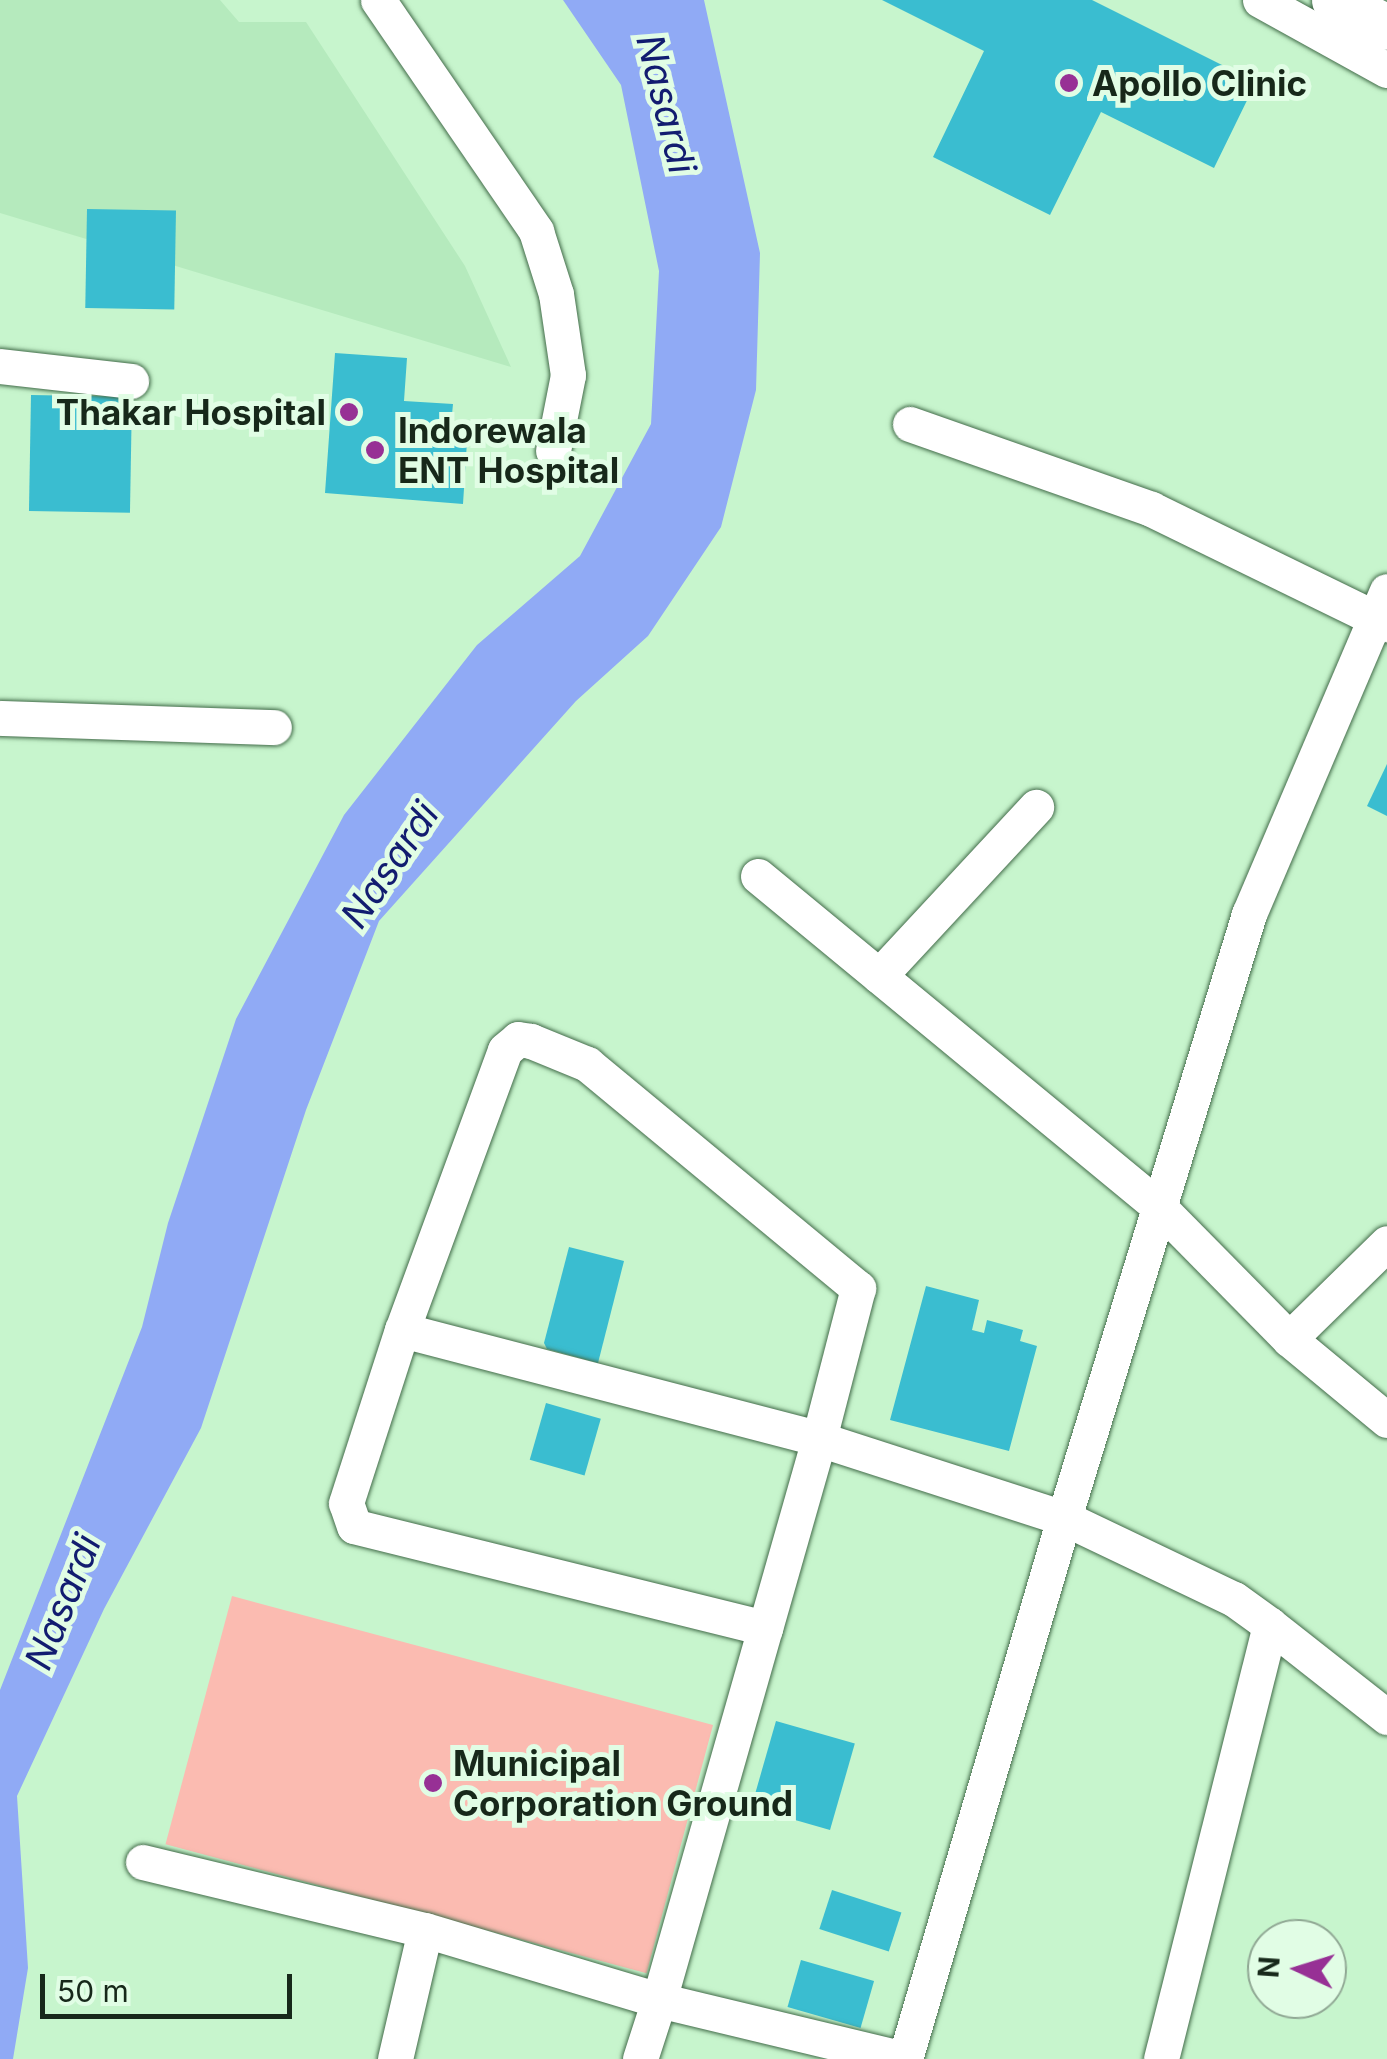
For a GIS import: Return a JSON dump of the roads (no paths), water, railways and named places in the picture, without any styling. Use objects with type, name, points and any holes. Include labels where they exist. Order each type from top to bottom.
[{"type":"main road","points":[[1334,0],[1387,27]]},
{"type":"street","points":[[378,0],[536,231],[556,294],[568,375],[553,451]]},
{"type":"street","points":[[1260,0],[1387,70]]},
{"type":"street","points":[[0,366],[131,382]]},
{"type":"street","points":[[143,1862],[425,1930],[659,2000],[905,2059],[1064,1518],[1249,914],[1383,612],[1152,509],[910,424]]},
{"type":"street","points":[[0,718],[274,727]]},
{"type":"street","points":[[879,976],[1036,807]]},
{"type":"street","points":[[758,876],[1158,1206],[1289,1340],[1387,1420]]},
{"type":"street","points":[[640,2059],[659,2000],[819,1440],[858,1288],[587,1064],[518,1040],[505,1050],[402,1330],[346,1503],[347,1516],[354,1526],[765,1628]]},
{"type":"street","points":[[1289,1340],[1387,1244]]},
{"type":"street","points":[[402,1330],[819,1440],[1064,1518],[1234,1599],[1387,1717]]},
{"type":"street","points":[[1161,2059],[1270,1625]]},
{"type":"street","points":[[394,2059],[425,1930]]},
{"type":"water","name":"Nasardi","points":[[563,0],[704,0],[760,253],[756,390],[721,527],[648,636],[576,701],[379,921],[306,1110],[201,1428],[104,1609],[17,1796],[28,1968],[13,2059],[0,2059],[0,1690],[142,1327],[168,1223],[236,1019],[344,815],[477,645],[580,556],[651,424],[659,271],[621,85]]},
{"type":"place","name":"Apollo Clinic","points":[[1069,83]]},
{"type":"place","name":"Thakar Hospital","points":[[349,412]]},
{"type":"place","name":"Indorewala ENT Hospital","points":[[375,450]]},
{"type":"place","name":"Municipal Corporation Ground","points":[[433,1783]]}]
